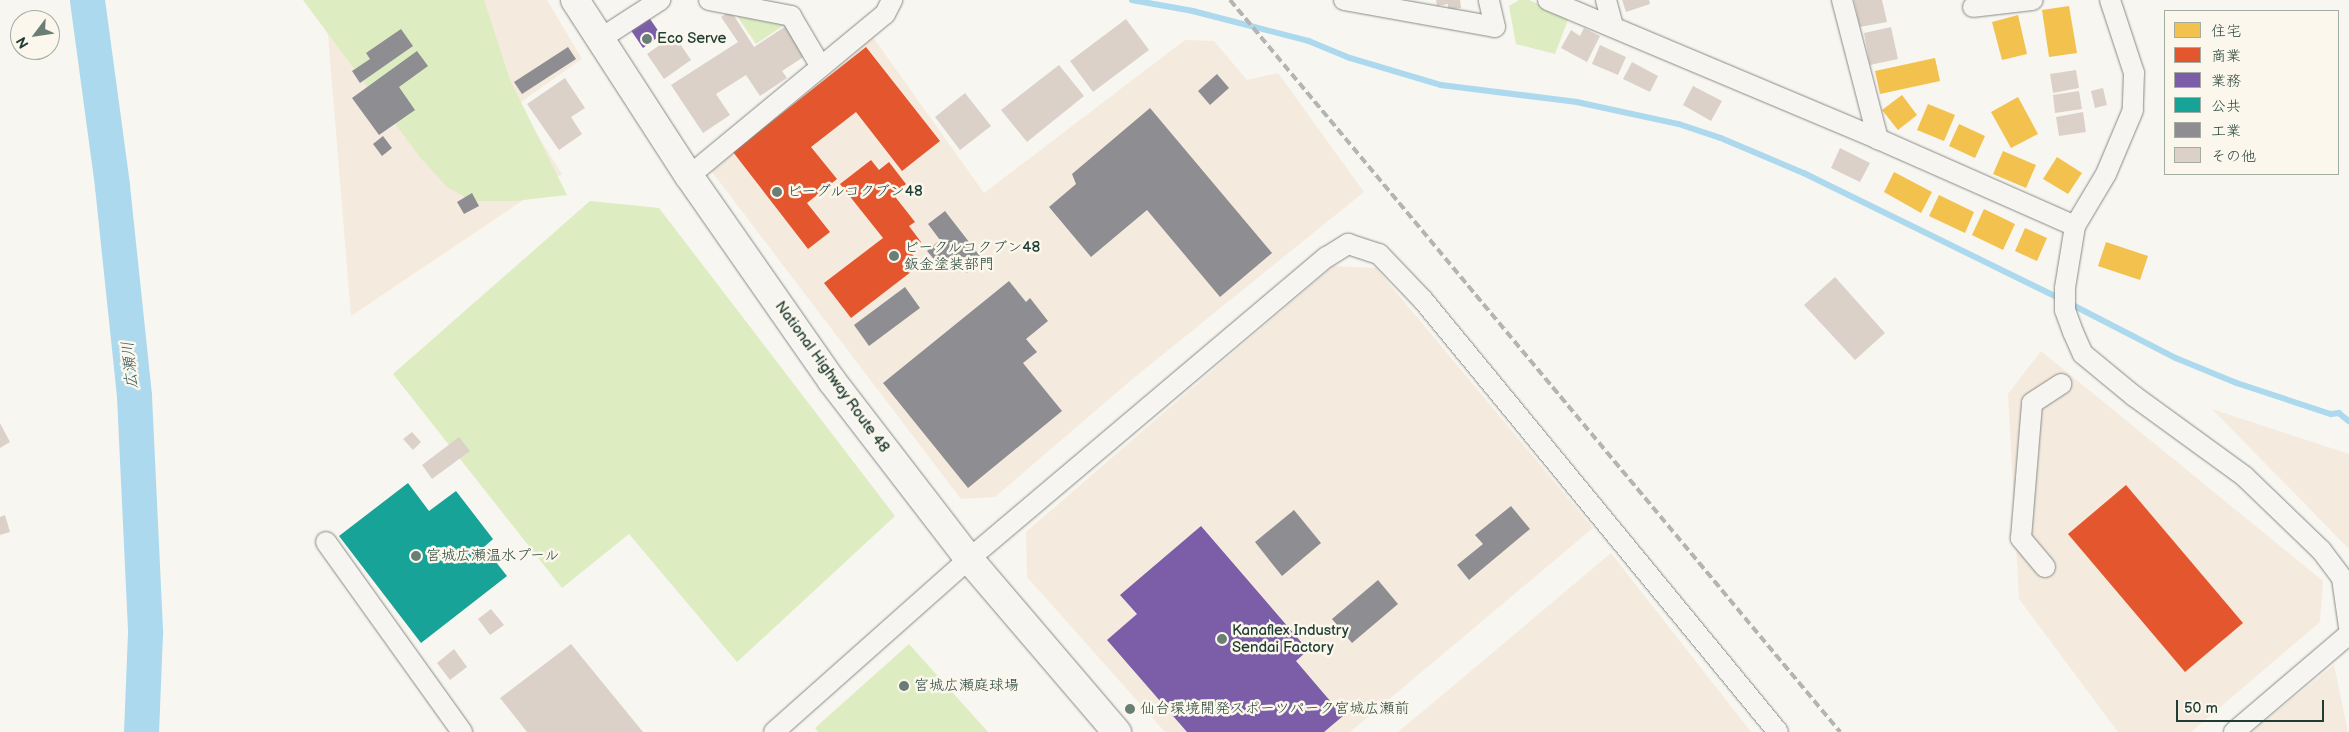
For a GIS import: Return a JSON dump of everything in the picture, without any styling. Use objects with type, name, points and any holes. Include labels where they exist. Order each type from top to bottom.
[{"type":"highway","name":"National Highway Route 48","points":[[575,0],[689,176],[832,381],[969,559],[1117,732]]},
{"type":"street","points":[[600,39],[660,0]]},
{"type":"street","points":[[709,0],[790,16],[821,67]]},
{"type":"street","points":[[689,176],[885,14],[892,0]]},
{"type":"street","points":[[1344,0],[1495,27],[1489,0]]},
{"type":"street","points":[[1548,0],[1878,139],[2075,226]]},
{"type":"street","points":[[1606,0],[1612,27]]},
{"type":"street","points":[[1842,0],[1878,139]]},
{"type":"street","points":[[1973,7],[2032,0]]},
{"type":"street","points":[[2110,0],[2134,73],[2134,110],[2106,174],[2075,226],[2064,288],[2065,310],[2083,354],[2134,396],[2244,476],[2322,550],[2342,578],[2349,626]]},
{"type":"street","points":[[774,732],[969,559],[1327,257],[1348,244],[1379,254],[1423,300],[1778,732]]},
{"type":"street","points":[[2045,567],[2021,538],[2032,403],[2061,384]]},
{"type":"street","points":[[326,542],[462,732]]},
{"type":"street","points":[[2234,732],[2349,634]]},
{"type":"shaded area","points":[[354,0],[547,0],[582,59],[518,104],[562,174],[351,316],[326,11]]},
{"type":"shaded area","points":[[870,33],[984,193],[1185,40],[1214,41],[1247,80],[1278,73],[1364,192],[1130,381],[995,497],[961,499],[709,168]]},
{"type":"shaded area","points":[[1333,266],[1376,268],[1593,528],[1350,732],[1165,732],[1027,577],[1026,532]]},
{"type":"shaded area","points":[[2041,351],[2323,581],[2320,622],[2191,732],[2118,732],[2019,599],[2008,394]]},
{"type":"shaded area","points":[[2212,409],[2349,454],[2349,549]]},
{"type":"shaded area","points":[[1611,553],[1751,732],[1398,732],[1440,697]]},
{"type":"shaded area","points":[[2334,665],[2348,732],[2251,732]]},
{"type":"green space","points":[[303,0],[484,0],[510,80],[567,195],[515,201],[472,201],[447,187],[419,156]]},
{"type":"green space","points":[[1519,0],[1529,0],[1569,17],[1555,54],[1516,44],[1509,6]]},
{"type":"green space","points":[[731,7],[787,23],[756,44]]},
{"type":"green space","points":[[590,201],[659,208],[895,516],[737,662],[629,534],[562,588],[393,374]]},
{"type":"green space","name":"宮城広瀬庭球場","points":[[909,644],[988,732],[818,732],[815,728]]},
{"type":"building: 住宅","points":[[2069,6],[2077,53],[2049,57],[2042,10]]},
{"type":"building: 住宅","points":[[2018,15],[2027,54],[2002,60],[1992,22]]},
{"type":"building: 住宅","points":[[1935,58],[1940,81],[1880,94],[1875,71]]},
{"type":"building: 住宅","points":[[1902,95],[1917,115],[1898,130],[1882,110]]},
{"type":"building: 住宅","points":[[2018,97],[2038,134],[2011,148],[1991,112]]},
{"type":"building: 住宅","points":[[1928,104],[1955,115],[1944,141],[1917,130]]},
{"type":"building: 住宅","points":[[1959,124],[1985,136],[1975,158],[1949,146]]},
{"type":"building: 住宅","points":[[2003,151],[2036,165],[2026,188],[1993,174]]},
{"type":"building: 住宅","points":[[2057,157],[2082,173],[2068,194],[2043,179]]},
{"type":"building: 住宅","points":[[1894,172],[1932,192],[1921,213],[1884,192]]},
{"type":"building: 住宅","points":[[1939,195],[1974,212],[1965,233],[1929,216]]},
{"type":"building: 住宅","points":[[1984,209],[2015,224],[2003,250],[1972,235]]},
{"type":"building: 住宅","points":[[2025,228],[2047,238],[2037,261],[2015,251]]},
{"type":"building: 住宅","points":[[2106,242],[2148,256],[2140,280],[2098,266]]},
{"type":"building: 商業","points":[[866,47],[940,141],[902,171],[856,112],[811,147],[837,179],[807,203],[830,232],[808,249],[733,152]]},
{"type":"building: 商業","points":[[871,160],[879,170],[889,162],[906,184],[893,194],[915,222],[909,226],[921,242],[910,251],[920,265],[851,318],[824,283],[883,238],[840,184]]},
{"type":"building: 商業","points":[[2126,485],[2243,623],[2185,672],[2068,534]]},
{"type":"building: 業務","points":[[646,13],[661,35],[643,48],[628,26]]},
{"type":"building: 業務","points":[[1201,526],[1308,650],[1296,661],[1343,716],[1324,732],[1187,732],[1107,640],[1137,614],[1120,595]]},
{"type":"building: 公共","points":[[408,483],[429,511],[456,491],[493,539],[484,547],[507,576],[421,643],[339,536]]},
{"type":"building: 工業","points":[[401,29],[413,46],[360,83],[352,71],[370,59],[366,53]]},
{"type":"building: 工業","points":[[568,47],[576,59],[522,94],[514,82]]},
{"type":"building: 工業","points":[[417,51],[428,66],[399,87],[415,110],[379,135],[352,98]]},
{"type":"building: 工業","points":[[1217,74],[1229,88],[1210,105],[1198,91]]},
{"type":"building: 工業","points":[[1150,108],[1272,253],[1220,297],[1147,210],[1091,257],[1049,207],[1076,184],[1072,174]]},
{"type":"building: 工業","points":[[383,136],[392,148],[382,156],[373,144]]},
{"type":"building: 工業","points":[[472,193],[479,206],[464,214],[457,202]]},
{"type":"building: 工業","points":[[945,211],[983,260],[967,273],[952,255],[939,265],[927,251],[940,240],[928,224]]},
{"type":"building: 工業","points":[[1009,281],[1026,302],[1030,298],[1048,321],[1026,339],[1037,352],[1023,363],[1062,411],[968,488],[883,383]]},
{"type":"building: 工業","points":[[905,287],[920,308],[869,346],[854,325]]},
{"type":"building: 工業","points":[[1511,506],[1530,529],[1469,580],[1457,565],[1483,544],[1475,535]]},
{"type":"building: 工業","points":[[1294,510],[1321,543],[1282,576],[1255,542]]},
{"type":"building: 工業","points":[[1378,580],[1398,604],[1352,643],[1332,619]]},
{"type":"building: その他","points":[[1436,0],[1460,0],[1461,8],[1448,10],[1448,4],[1437,6]]},
{"type":"building: その他","points":[[1622,0],[1649,0],[1650,4],[1626,12]]},
{"type":"building: その他","points":[[1854,0],[1882,0],[1887,22],[1860,27]]},
{"type":"building: その他","points":[[731,11],[754,47],[786,26],[805,56],[782,71],[787,78],[760,96],[746,75],[716,94],[730,115],[703,133],[671,85],[738,42],[721,17]]},
{"type":"building: その他","points":[[1126,19],[1149,50],[1093,92],[1070,61]]},
{"type":"building: その他","points":[[1891,27],[1898,59],[1870,65],[1864,33]]},
{"type":"building: その他","points":[[1584,28],[1600,36],[1587,62],[1561,48],[1571,30],[1580,36]]},
{"type":"building: その他","points":[[674,35],[691,60],[664,79],[647,54]]},
{"type":"building: その他","points":[[1600,45],[1626,57],[1618,75],[1592,64]]},
{"type":"building: その他","points":[[1632,62],[1658,76],[1650,92],[1623,79]]},
{"type":"building: その他","points":[[1059,65],[1084,96],[1027,142],[1001,110]]},
{"type":"building: その他","points":[[2076,70],[2079,88],[2053,93],[2050,74]]},
{"type":"building: その他","points":[[565,78],[585,108],[571,117],[582,134],[559,150],[527,104]]},
{"type":"building: その他","points":[[1693,86],[1722,101],[1711,121],[1683,105]]},
{"type":"building: その他","points":[[2103,88],[2107,105],[2095,108],[2091,91]]},
{"type":"building: その他","points":[[2079,91],[2082,109],[2055,113],[2053,95]]},
{"type":"building: その他","points":[[965,93],[991,126],[960,150],[935,117]]},
{"type":"building: その他","points":[[2083,112],[2086,132],[2059,136],[2056,117]]},
{"type":"building: その他","points":[[1840,148],[1870,163],[1860,182],[1831,168]]},
{"type":"building: その他","points":[[1835,277],[1885,333],[1855,360],[1804,305]]},
{"type":"building: その他","points":[[0,423],[10,442],[0,448]]},
{"type":"building: その他","points":[[412,432],[421,442],[413,450],[403,439]]},
{"type":"building: その他","points":[[459,437],[470,451],[432,479],[422,465]]},
{"type":"building: その他","points":[[5,515],[10,532],[0,535],[0,517]]},
{"type":"building: その他","points":[[491,609],[504,625],[490,635],[478,619]]},
{"type":"building: その他","points":[[571,644],[643,732],[527,732],[500,698]]},
{"type":"building: その他","points":[[454,649],[467,667],[450,680],[437,663]]},
{"type":"waterway","name":"広瀬川","points":[[87,0],[112,186],[134,396],[145,633],[141,732]]},
{"type":"waterway","points":[[1132,0],[1193,11],[1309,41],[1350,58],[1441,85],[1577,102],[1679,124],[1721,138],[1804,173],[2061,299]]},
{"type":"waterway","points":[[2069,303],[2176,358],[2237,383],[2331,414],[2339,413],[2349,421]]},
{"type":"railway","points":[[1230,0],[1840,732]]},
{"type":"place","name":"Eco Serve","points":[[647,39]]},
{"type":"place","name":"ビーグルコクブン48","points":[[777,192]]},
{"type":"place","name":"ビークルコクブン48 鈑金塗装部門","points":[[894,256]]},
{"type":"place","name":"宮城広瀬温水プール","points":[[416,556]]},
{"type":"place","name":"Kanaflex Industry Sendai Factory","points":[[1222,639]]},
{"type":"place","name":"宮城広瀬庭球場","points":[[904,686]]},
{"type":"place","name":"仙台環境開発スポーツパーク宮城広瀬前","points":[[1130,709]]}]
